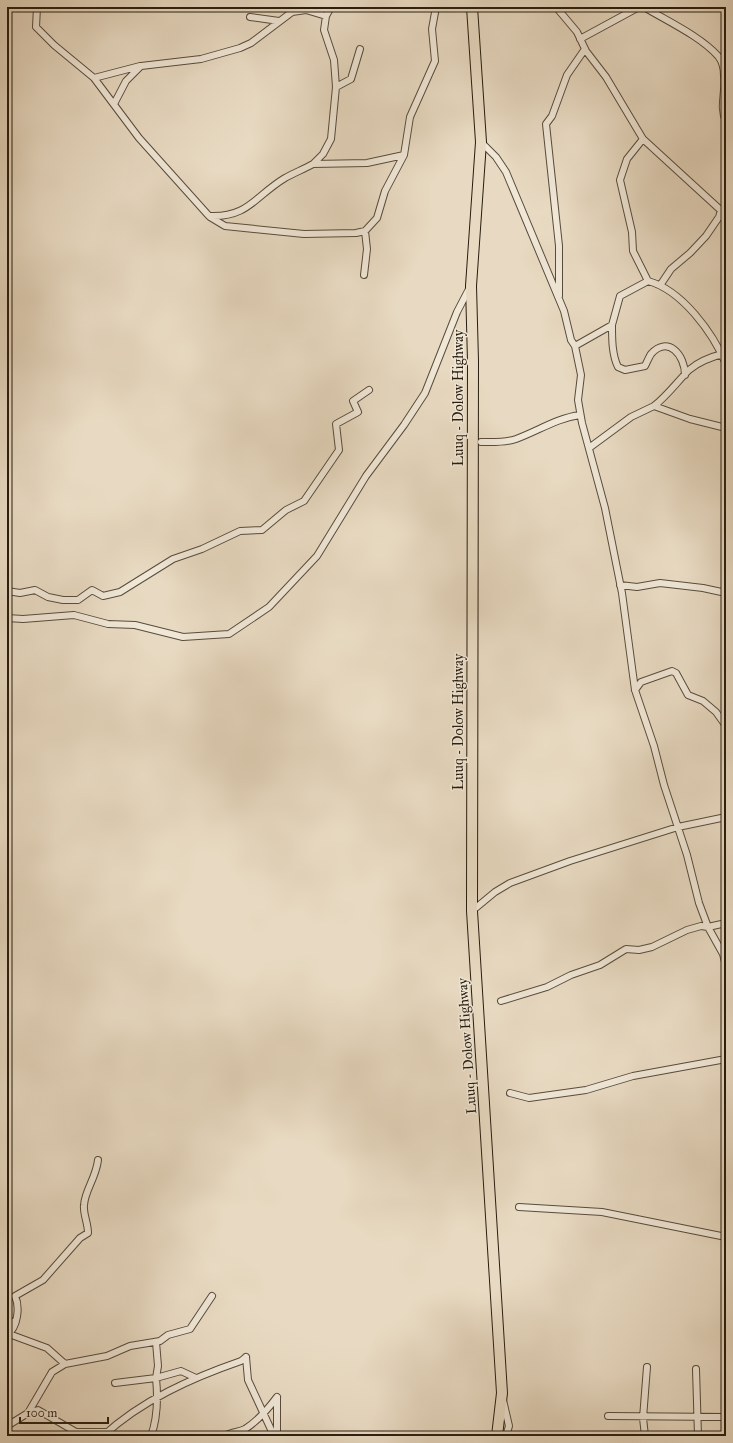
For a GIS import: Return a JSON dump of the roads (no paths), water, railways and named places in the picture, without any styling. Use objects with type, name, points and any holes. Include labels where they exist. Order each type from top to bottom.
[{"type":"main road","name":"Luuq - Dolow Highway","points":[[472,7],[481,142],[471,286],[473,361],[472,911],[502,1393],[497,1436]]},
{"type":"street","points":[[37,7],[36,27],[54,45],[94,78],[144,143],[209,216],[225,226],[304,234],[356,234],[365,231],[377,218],[385,191],[404,155],[410,117],[435,61],[432,29],[435,8]]},
{"type":"street","points":[[209,216],[224,217],[238,213],[284,178],[313,164],[323,154],[331,139],[336,87],[334,60],[324,30],[326,16],[331,7]]},
{"type":"street","points":[[556,7],[577,32],[585,49],[606,77],[643,139],[724,211],[706,236],[690,253],[671,269],[661,284]]},
{"type":"street","points":[[580,39],[639,7]]},
{"type":"street","points":[[644,7],[693,36],[718,57],[724,71],[726,86],[722,107],[726,122]]},
{"type":"street","points":[[94,78],[141,66],[201,59],[240,48],[251,43],[292,12],[300,10],[326,16]]},
{"type":"street","points":[[250,17],[279,21]]},
{"type":"street","points":[[336,87],[351,79],[360,48]]},
{"type":"street","points":[[559,299],[559,246],[546,124],[552,116],[567,75],[585,49]]},
{"type":"street","points":[[114,104],[119,91],[126,81],[141,66]]},
{"type":"street","points":[[643,139],[627,159],[620,180],[632,232],[633,251],[648,280],[661,284],[684,304],[706,328],[723,354],[726,364]]},
{"type":"street","points":[[481,142],[496,157],[506,172],[559,299],[571,340],[575,346],[581,375],[578,400],[580,415],[605,508],[631,650],[635,690],[654,746],[699,903],[708,927],[724,953],[726,966]]},
{"type":"street","points":[[313,164],[367,163],[404,155]]},
{"type":"street","points":[[364,275],[367,249],[365,231]]},
{"type":"street","points":[[648,280],[620,296],[612,325],[614,354],[618,368],[625,370],[645,366],[651,354],[660,348],[671,348],[679,353],[685,364],[685,375]]},
{"type":"street","points":[[7,618],[23,619],[74,615],[108,624],[135,625],[183,638],[228,634],[269,607],[317,556],[366,476],[421,400],[457,312],[471,286]]},
{"type":"street","points":[[575,346],[612,325]]},
{"type":"street","points":[[589,448],[631,418],[654,406],[666,396],[690,369],[723,354]]},
{"type":"street","points":[[7,591],[20,592],[35,590],[62,600],[78,600],[92,590],[103,596],[120,592],[173,559],[202,549],[240,531],[262,530],[286,510],[304,501],[340,450],[336,424],[358,412],[354,400],[369,390]]},
{"type":"street","points":[[654,406],[690,419],[726,428]]},
{"type":"street","points":[[481,442],[501,442],[516,439],[562,419],[580,415]]},
{"type":"street","points":[[620,585],[637,587],[660,583],[703,588],[726,593]]},
{"type":"street","points":[[635,690],[641,682],[672,671],[676,673],[688,695],[703,701],[716,712],[726,726]]},
{"type":"street","points":[[472,911],[495,892],[510,883],[570,860],[678,827],[726,817]]},
{"type":"street","points":[[501,1001],[547,988],[571,975],[600,965],[626,949],[652,947],[687,930],[701,926],[708,927],[726,923]]},
{"type":"street","points":[[510,1092],[529,1098],[586,1090],[607,1085],[633,1076],[726,1058]]},
{"type":"street","points":[[65,1364],[40,1344],[8,1334],[14,1324],[18,1309],[15,1296],[43,1280],[80,1238],[88,1233],[84,1205],[96,1174],[98,1160]]},
{"type":"street","points":[[519,1207],[602,1212],[726,1237]]},
{"type":"street","points":[[28,1413],[52,1372],[65,1364],[107,1356],[130,1346],[156,1342],[168,1336],[190,1329],[212,1296]]},
{"type":"street","points":[[7,1318],[14,1324]]},
{"type":"street","points":[[151,1436],[155,1424],[158,1398],[156,1378],[158,1366],[156,1342]]},
{"type":"street","points":[[7,1426],[28,1413],[38,1410],[76,1432],[106,1434],[158,1398],[196,1378],[241,1361],[246,1357],[248,1380],[263,1415],[275,1436]]},
{"type":"street","points":[[645,1436],[643,1418],[647,1367]]},
{"type":"street","points":[[696,1368],[698,1436]]},
{"type":"street","points":[[115,1383],[156,1378],[181,1370],[196,1378]]},
{"type":"street","points":[[502,1393],[509,1426],[506,1436]]},
{"type":"street","points":[[224,1436],[231,1432],[244,1429],[263,1415],[277,1398],[275,1436]]},
{"type":"street","points":[[608,1416],[643,1418],[697,1416],[726,1417]]}]
